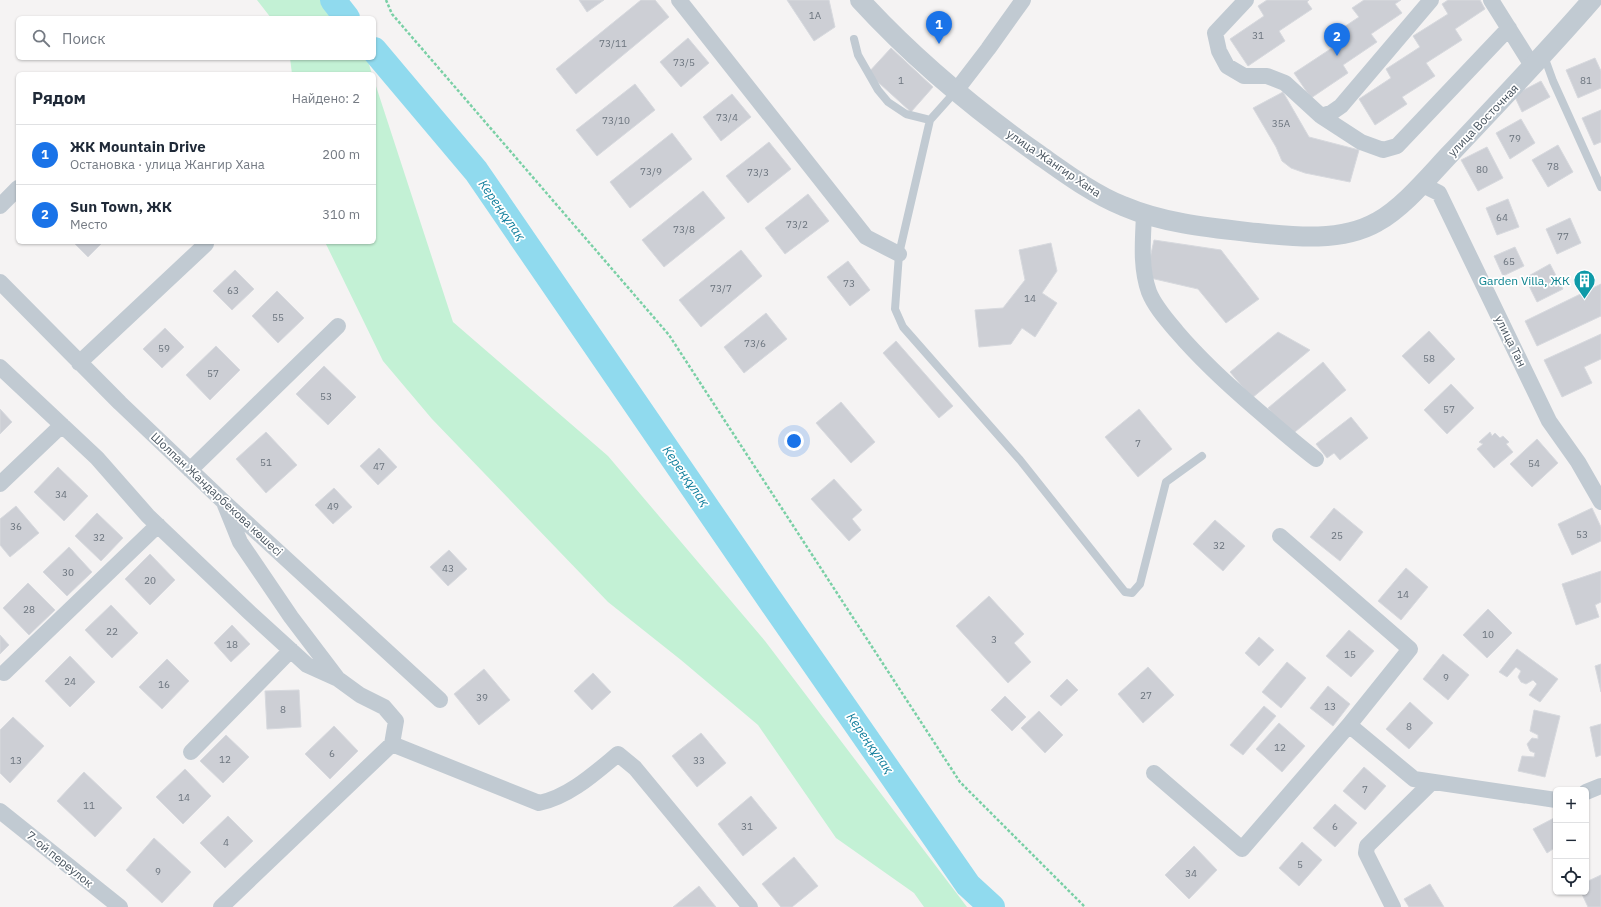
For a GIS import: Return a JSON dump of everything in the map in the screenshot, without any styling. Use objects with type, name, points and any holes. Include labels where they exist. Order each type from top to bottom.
[{"type":"street","points":[[679,0],[866,237],[898,254]]},
{"type":"street","name":"улица Жангир Хана","points":[[860,0],[904,45],[955,92],[1010,134],[1068,175],[1095,192],[1122,206],[1168,221],[1275,235],[1315,236],[1344,233],[1364,228]]},
{"type":"street","points":[[955,92],[1023,0]]},
{"type":"street","points":[[1246,0],[1215,33],[1219,51],[1228,66],[1244,76],[1267,76],[1285,83],[1321,116],[1361,142],[1383,150],[1398,146],[1509,28]]},
{"type":"street","points":[[1321,116],[1331,113],[1341,106],[1431,0]]},
{"type":"street","points":[[1491,0],[1509,28],[1538,61]]},
{"type":"street","name":"улица Восточная","points":[[1364,228],[1380,221],[1421,184],[1538,61],[1592,0]]},
{"type":"street","name":"улица Тан","points":[[1421,184],[1439,193],[1549,421],[1578,462],[1601,502]]},
{"type":"street","points":[[0,206],[16,190]]},
{"type":"street","points":[[1144,214],[1143,264],[1145,279],[1150,294],[1162,314],[1194,352],[1227,384],[1291,440],[1316,459]]},
{"type":"street","points":[[79,363],[206,244]]},
{"type":"street","name":"Шолпан Жандарбекова көшесі","points":[[0,282],[79,363],[190,470],[440,700]]},
{"type":"street","points":[[190,470],[338,326]]},
{"type":"street","points":[[0,367],[97,458],[148,516],[307,665],[338,678]]},
{"type":"street","points":[[0,484],[62,425]]},
{"type":"street","points":[[221,907],[392,744],[396,721],[384,707],[360,695],[338,678],[291,617],[240,542],[224,502]]},
{"type":"street","points":[[4,673],[158,525]]},
{"type":"street","points":[[1154,773],[1242,849],[1349,725],[1410,649],[1280,536]]},
{"type":"street","points":[[192,752],[291,650]]},
{"type":"street","points":[[1349,725],[1414,779],[1553,800]]},
{"type":"street","points":[[392,744],[539,803],[552,800],[573,789],[618,754],[635,768],[750,907]]},
{"type":"street","points":[[1393,907],[1366,853],[1367,846],[1432,782]]},
{"type":"street","points":[[1589,791],[1601,786]]},
{"type":"street","name":"7-ой переулок","points":[[0,811],[120,907]]},
{"type":"lane","points":[[854,39],[858,55],[883,96],[906,114],[930,120]]},
{"type":"lane","points":[[1538,61],[1553,81],[1601,188]]},
{"type":"lane","points":[[955,92],[930,120],[898,254],[896,309],[903,327],[1020,460],[1125,592],[1132,593],[1140,584],[1166,482],[1202,456]]},
{"type":"path","points":[[386,0],[392,14],[669,335],[960,782],[1085,907]]},
{"type":"green space","points":[[257,0],[347,0],[352,16],[269,16]]},
{"type":"green space","points":[[290,60],[368,60],[371,72],[292,72]]},
{"type":"green space","points":[[376,86],[453,322],[608,456],[765,641],[967,907],[924,907],[914,893],[836,838],[758,725],[681,660],[608,602],[432,419],[383,361],[326,244],[376,244]]},
{"type":"building","points":[[579,0],[604,0],[587,12]]},
{"type":"building","points":[[641,0],[655,0],[669,17],[576,94],[556,69]]},
{"type":"building","points":[[787,0],[829,0],[835,27],[814,41]]},
{"type":"building","points":[[1267,0],[1309,0],[1307,2],[1312,9],[1279,31],[1285,41],[1248,66],[1230,39],[1264,16],[1258,6]]},
{"type":"building","points":[[1364,0],[1401,0],[1395,4],[1402,13],[1371,34],[1377,42],[1343,65],[1348,73],[1311,98],[1294,73],[1332,48],[1326,39],[1359,17],[1352,8]]},
{"type":"building","points":[[1448,0],[1480,0],[1485,9],[1455,29],[1462,40],[1426,63],[1435,76],[1402,97],[1407,104],[1375,125],[1359,99],[1391,78],[1386,69],[1420,47],[1413,36],[1448,14],[1442,4]]},
{"type":"building","points":[[688,38],[709,63],[681,87],[660,62]]},
{"type":"building","points":[[891,48],[933,87],[911,112],[868,73]]},
{"type":"building","points":[[1595,58],[1601,71],[1601,88],[1578,98],[1566,70]]},
{"type":"building","points":[[1541,81],[1550,97],[1522,112],[1514,95]]},
{"type":"building","points":[[635,84],[655,110],[597,156],[576,130]]},
{"type":"building","points":[[1283,92],[1309,137],[1359,150],[1350,182],[1305,173],[1291,168],[1282,161],[1276,147],[1253,108]]},
{"type":"building","points":[[732,94],[751,117],[721,141],[703,117]]},
{"type":"building","points":[[1601,110],[1601,142],[1594,145],[1582,118]]},
{"type":"building","points":[[1521,119],[1535,143],[1510,159],[1496,133]]},
{"type":"building","points":[[672,133],[692,159],[630,208],[610,182]]},
{"type":"building","points":[[769,142],[791,169],[748,203],[726,176]]},
{"type":"building","points":[[1558,145],[1573,172],[1548,187],[1532,160]]},
{"type":"building","points":[[1487,147],[1503,178],[1478,191],[1461,160]]},
{"type":"building","points":[[703,191],[725,218],[664,267],[642,240]]},
{"type":"building","points":[[808,194],[829,221],[785,254],[765,228]]},
{"type":"building","points":[[1508,199],[1519,227],[1497,235],[1486,208]]},
{"type":"building","points":[[1570,218],[1581,243],[1557,254],[1546,229]]},
{"type":"building","points":[[1154,240],[1221,250],[1259,299],[1226,323],[1198,289],[1146,277]]},
{"type":"building","points":[[1051,243],[1057,271],[1042,293],[1057,303],[1035,337],[1022,328],[1011,344],[979,347],[975,310],[1003,308],[1025,280],[1019,250]]},
{"type":"building","points":[[75,244],[101,244],[88,257]]},
{"type":"building","points":[[1515,247],[1524,266],[1503,276],[1494,256]]},
{"type":"building","points":[[741,250],[762,276],[701,327],[679,300]]},
{"type":"building","points":[[848,261],[870,290],[850,306],[827,277]]},
{"type":"building","points":[[1550,264],[1563,289],[1537,302],[1525,278]]},
{"type":"building","points":[[235,270],[254,289],[232,310],[213,291]]},
{"type":"building","name":"Garden Villa, ЖК","points":[[1601,284],[1601,316],[1537,346],[1525,321]]},
{"type":"building","points":[[277,291],[304,318],[278,343],[252,316]]},
{"type":"building","points":[[766,313],[787,339],[744,373],[724,347]]},
{"type":"building","points":[[165,328],[184,347],[162,368],[143,349]]},
{"type":"building","points":[[1429,331],[1455,359],[1429,384],[1402,356]]},
{"type":"building","points":[[1278,332],[1310,350],[1252,398],[1230,372]]},
{"type":"building","points":[[1601,334],[1601,359],[1584,367],[1592,383],[1562,397],[1544,360]]},
{"type":"building","points":[[896,341],[953,406],[939,418],[883,353]]},
{"type":"building","points":[[216,346],[240,370],[210,400],[186,375]]},
{"type":"building","points":[[1323,362],[1346,390],[1290,436],[1268,408]]},
{"type":"building","points":[[324,366],[356,397],[328,425],[296,394]]},
{"type":"building","points":[[1451,384],[1474,408],[1447,434],[1424,410]]},
{"type":"building","points":[[841,402],[875,442],[851,463],[816,423]]},
{"type":"building","points":[[0,409],[12,422],[0,434]]},
{"type":"building","points":[[1139,409],[1172,449],[1138,477],[1105,437]]},
{"type":"building","points":[[1351,417],[1368,438],[1340,460],[1334,453],[1327,458],[1316,444]]},
{"type":"building","points":[[266,432],[297,465],[266,493],[236,459]]},
{"type":"building","points":[[1490,432],[1492,436],[1495,433],[1500,438],[1503,436],[1509,442],[1506,444],[1513,452],[1494,468],[1477,449],[1483,444],[1479,442]]},
{"type":"building","points":[[1537,439],[1558,463],[1532,487],[1510,464]]},
{"type":"building","points":[[379,448],[397,467],[378,485],[360,466]]},
{"type":"building","points":[[58,467],[88,496],[64,521],[34,492]]},
{"type":"building","points":[[834,479],[862,510],[852,519],[861,530],[849,541],[811,499]]},
{"type":"building","points":[[334,488],[352,507],[333,524],[315,505]]},
{"type":"building","points":[[16,506],[39,533],[10,557],[0,545],[0,519]]},
{"type":"building","points":[[1334,508],[1363,532],[1340,561],[1310,537]]},
{"type":"building","points":[[1592,508],[1601,527],[1601,541],[1572,555],[1558,524]]},
{"type":"building","points":[[97,513],[123,538],[101,561],[75,536]]},
{"type":"building","points":[[1215,520],[1245,546],[1223,571],[1193,544]]},
{"type":"building","points":[[69,547],[92,572],[67,596],[43,572]]},
{"type":"building","points":[[449,550],[467,569],[448,586],[430,567]]},
{"type":"building","points":[[150,554],[175,580],[150,605],[125,579]]},
{"type":"building","points":[[1406,568],[1428,587],[1401,620],[1378,601]]},
{"type":"building","points":[[1601,571],[1601,602],[1595,605],[1599,617],[1576,625],[1562,584]]},
{"type":"building","points":[[28,583],[55,610],[29,635],[3,608]]},
{"type":"building","points":[[989,596],[1024,634],[1014,643],[1031,662],[1008,683],[956,626]]},
{"type":"building","points":[[111,605],[138,633],[112,658],[85,630]]},
{"type":"building","points":[[1488,609],[1512,633],[1487,658],[1463,635]]},
{"type":"building","points":[[232,625],[250,644],[231,662],[214,643]]},
{"type":"building","points":[[1349,630],[1374,651],[1351,677],[1326,656]]},
{"type":"building","points":[[0,635],[9,645],[0,654]]},
{"type":"building","points":[[1259,637],[1274,650],[1259,666],[1245,653]]},
{"type":"building","points":[[1517,649],[1558,679],[1540,702],[1529,695],[1537,684],[1533,680],[1526,684],[1521,682],[1518,677],[1521,671],[1516,667],[1507,677],[1499,672]]},
{"type":"building","points":[[1443,654],[1469,675],[1448,700],[1423,679]]},
{"type":"building","points":[[70,656],[95,682],[70,707],[45,681]]},
{"type":"building","points":[[167,659],[189,681],[162,709],[139,687]]},
{"type":"building","points":[[1287,662],[1306,678],[1281,708],[1262,692]]},
{"type":"building","points":[[1601,664],[1601,692],[1595,666]]},
{"type":"building","points":[[1148,667],[1174,695],[1143,723],[1118,694]]},
{"type":"building","points":[[484,669],[510,700],[479,725],[454,694]]},
{"type":"building","points":[[593,673],[611,692],[592,710],[574,691]]},
{"type":"building","points":[[1067,679],[1078,690],[1061,706],[1050,696]]},
{"type":"building","points":[[1328,686],[1350,704],[1333,726],[1310,708]]},
{"type":"building","points":[[299,690],[301,727],[267,729],[265,691]]},
{"type":"building","points":[[1005,696],[1026,717],[1012,731],[991,710]]},
{"type":"building","points":[[1410,702],[1433,723],[1409,749],[1386,729]]},
{"type":"building","points":[[1264,706],[1276,716],[1243,755],[1230,745]]},
{"type":"building","points":[[1534,710],[1560,716],[1545,777],[1518,771],[1522,756],[1534,757],[1535,753],[1530,751],[1527,744],[1532,738],[1538,739],[1538,735],[1530,731]]},
{"type":"building","points":[[1039,711],[1063,735],[1045,753],[1021,728]]},
{"type":"building","points":[[13,717],[44,746],[10,783],[0,773],[0,730]]},
{"type":"building","points":[[1279,723],[1305,746],[1282,772],[1256,749]]},
{"type":"building","points":[[1601,724],[1601,755],[1596,757],[1590,727]]},
{"type":"building","points":[[334,726],[358,751],[330,779],[305,754]]},
{"type":"building","points":[[701,733],[726,763],[697,787],[672,756]]},
{"type":"building","points":[[226,735],[249,757],[223,783],[200,761]]},
{"type":"building","points":[[1364,767],[1386,786],[1365,810],[1343,791]]},
{"type":"building","points":[[185,769],[211,796],[183,824],[156,797]]},
{"type":"building","points":[[84,772],[122,808],[95,837],[57,801]]},
{"type":"building","points":[[751,796],[777,828],[743,856],[718,824]]},
{"type":"building","points":[[1335,804],[1357,823],[1335,847],[1313,828]]},
{"type":"building","points":[[228,816],[253,841],[225,868],[200,843]]},
{"type":"building","points":[[1553,819],[1553,849],[1547,853],[1533,829]]},
{"type":"building","points":[[154,838],[191,872],[162,903],[126,870]]},
{"type":"building","points":[[1302,842],[1322,860],[1299,886],[1279,868]]},
{"type":"building","points":[[1194,846],[1217,870],[1189,899],[1165,875]]},
{"type":"building","points":[[794,857],[818,886],[792,907],[781,907],[762,884]]},
{"type":"building","points":[[1601,875],[1601,907],[1588,907],[1582,895],[1589,895],[1589,881]]},
{"type":"building","points":[[1430,884],[1444,907],[1409,907],[1404,899]]},
{"type":"building","points":[[699,886],[716,907],[673,907]]},
{"type":"waterway","name":"Кереңқұлақ","points":[[333,0],[345,16]]},
{"type":"waterway","name":"Кереңқұлақ","points":[[376,52],[476,171],[766,594],[968,885],[992,907]]},
{"type":"place","name":"ЖК Mountain Drive","points":[[939,44]]},
{"type":"place","name":"Sun Town, ЖК","points":[[1337,56]]},
{"type":"place","name":"Garden Villa, ЖК","points":[[1585,300]]}]
